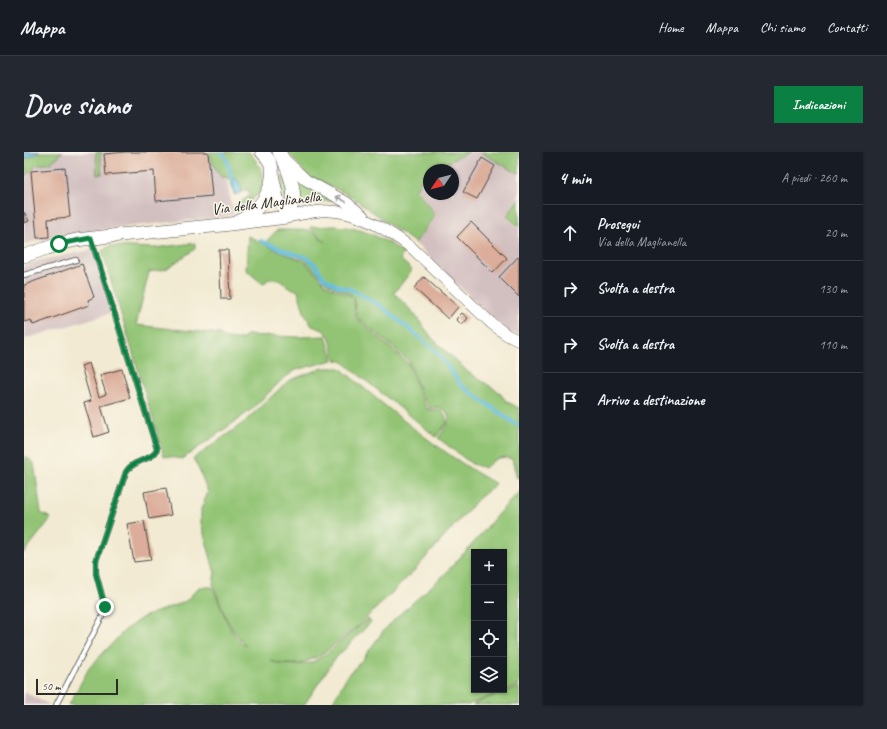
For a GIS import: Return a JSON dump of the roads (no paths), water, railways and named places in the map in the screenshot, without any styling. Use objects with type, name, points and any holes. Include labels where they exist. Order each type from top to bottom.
[{"type":"main road","points":[[235,224],[251,214],[260,205],[268,192],[272,168],[262,152]]},
{"type":"main road","points":[[281,155],[293,188],[293,200],[287,217]]},
{"type":"main road","name":"Via della Maglianella","points":[[24,256],[59,244],[91,238],[235,224],[287,217]]},
{"type":"street","points":[[281,155],[306,180],[346,202],[372,223]]},
{"type":"street","points":[[272,168],[278,198],[287,217]]},
{"type":"street","name":"Via della Maglianella","points":[[287,217],[330,211],[351,215],[388,231],[412,248],[491,323],[519,341]]},
{"type":"lane","points":[[56,705],[102,617],[105,607],[96,574],[96,561],[126,472],[132,464],[157,452],[91,238]]},
{"type":"lane","points":[[24,275],[76,260]]},
{"type":"water","points":[[24,152],[40,152],[24,160]]},
{"type":"water","points":[[231,177],[236,179],[240,184],[241,193],[235,195]]},
{"type":"waterway","points":[[222,152],[227,161],[233,181]]},
{"type":"waterway","points":[[261,241],[306,257],[316,265],[323,277],[336,285],[350,289],[381,306],[436,351],[462,386],[519,425]]}]
